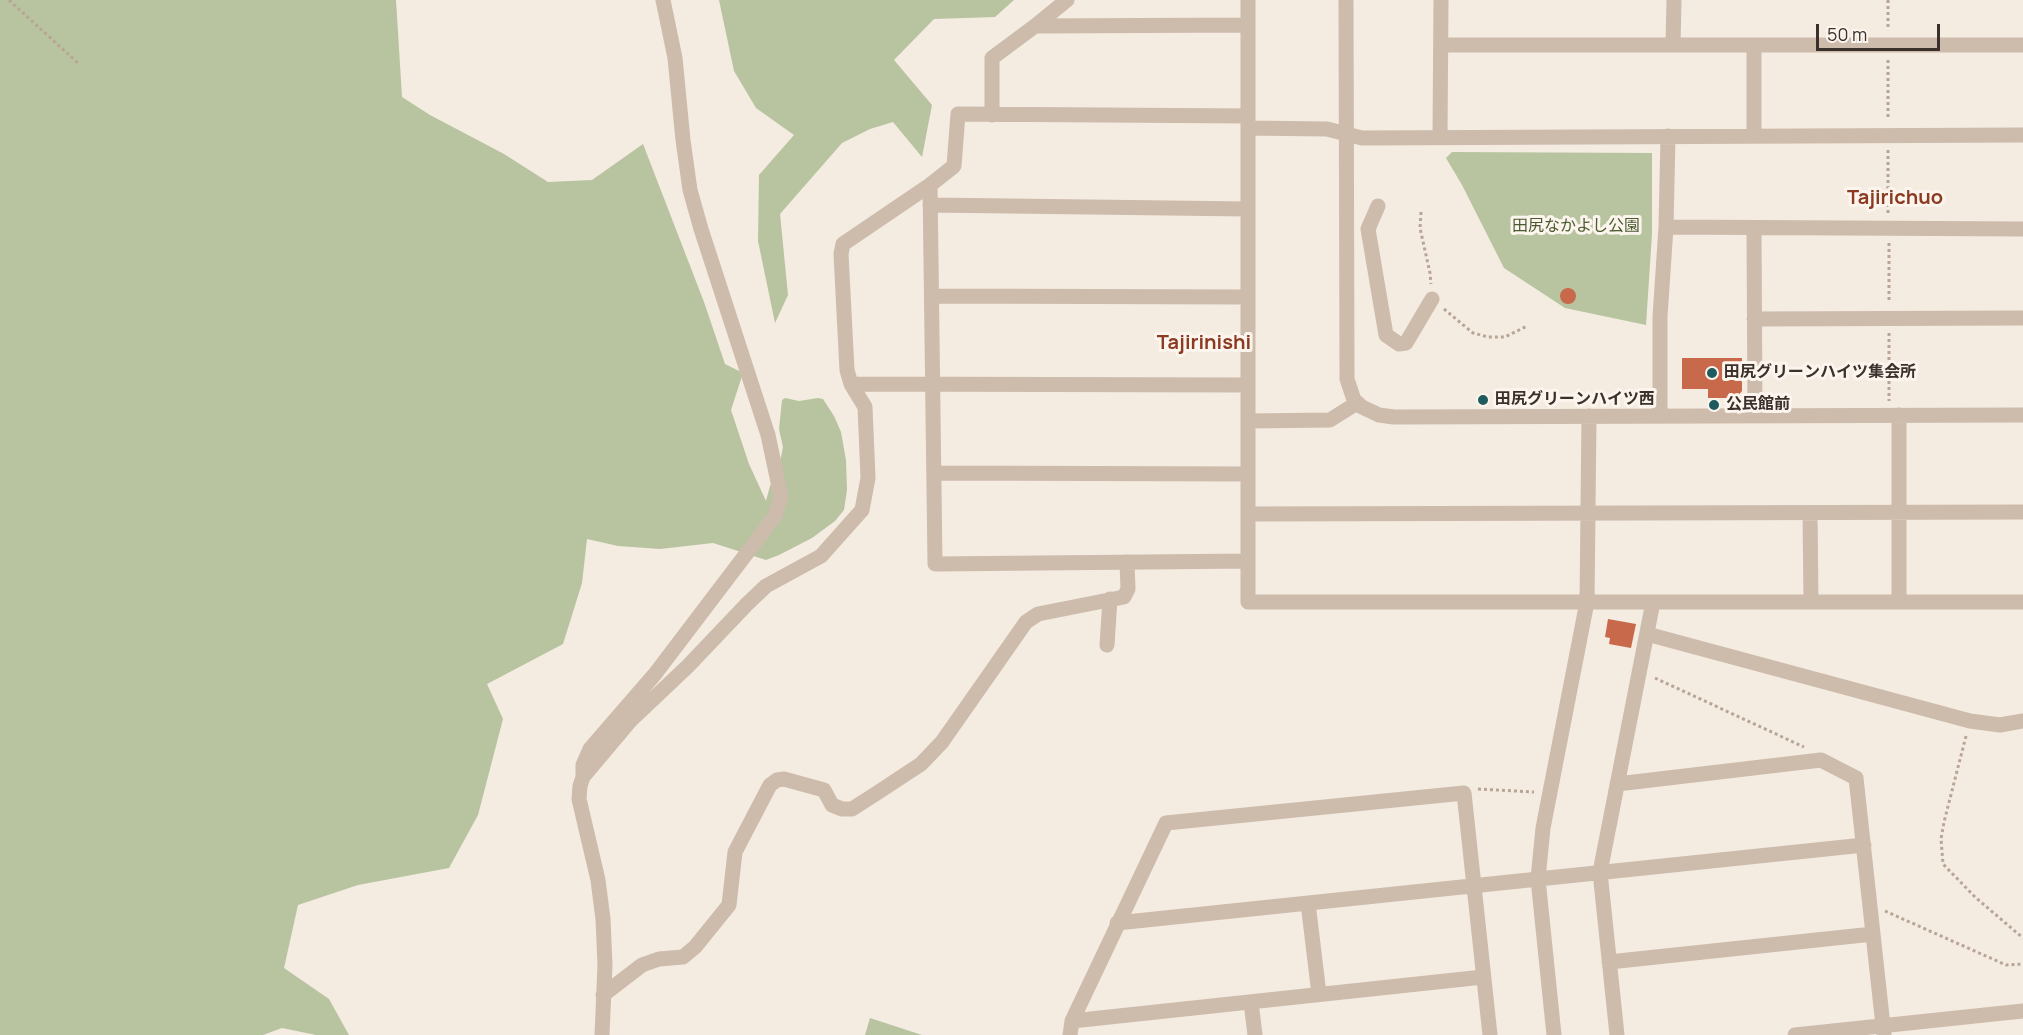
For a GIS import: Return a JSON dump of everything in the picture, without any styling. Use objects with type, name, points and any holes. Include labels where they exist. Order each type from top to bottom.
[{"type":"street","points":[[602,1035],[605,966],[603,919],[598,880],[579,799],[583,765],[590,749],[656,674],[776,516],[781,496],[768,435],[690,190],[675,58],[663,0]]},
{"type":"street","points":[[992,115],[992,58],[1067,0]]},
{"type":"street","points":[[1248,0],[1248,603],[2023,602]]},
{"type":"street","points":[[1346,0],[1347,380],[1357,403],[1373,413],[1394,417],[2023,415]]},
{"type":"street","points":[[1440,137],[1441,0]]},
{"type":"street","points":[[1673,45],[1674,0]]},
{"type":"street","points":[[1035,26],[1248,25]]},
{"type":"street","points":[[1442,45],[2023,45]]},
{"type":"street","points":[[1754,45],[1754,136]]},
{"type":"street","points":[[583,777],[631,720],[688,666],[747,604],[766,586],[821,556],[862,510],[868,478],[865,407],[851,384],[847,370],[841,254],[843,244],[930,186],[954,166],[958,114],[1248,122],[1327,129],[1362,138],[2023,135]]},
{"type":"street","points":[[1660,416],[1660,317],[1666,227],[1668,136]]},
{"type":"street","points":[[930,186],[935,564],[1248,561]]},
{"type":"street","points":[[930,205],[1248,208]]},
{"type":"street","points":[[1378,206],[1364,229],[1386,336],[1399,344],[1406,343],[1432,299]]},
{"type":"street","points":[[1666,227],[2023,229]]},
{"type":"street","points":[[1754,228],[1755,416]]},
{"type":"street","points":[[932,296],[1248,297]]},
{"type":"street","points":[[1754,319],[2023,318]]},
{"type":"street","points":[[851,384],[1248,385]]},
{"type":"street","points":[[1248,422],[1330,420],[1357,403]]},
{"type":"street","points":[[1899,415],[1899,602]]},
{"type":"street","points":[[1554,1035],[1538,879],[1543,828],[1587,602],[1590,416]]},
{"type":"street","points":[[934,473],[1248,474]]},
{"type":"street","points":[[1248,514],[2023,512]]},
{"type":"street","points":[[1810,513],[1811,602]]},
{"type":"street","points":[[603,995],[642,965],[659,959],[683,957],[729,905],[735,852],[770,785],[777,780],[784,779],[824,790],[832,806],[842,810],[852,809],[921,764],[942,742],[1026,622],[1038,614],[1124,597],[1128,589],[1127,562]]},
{"type":"street","points":[[1107,645],[1110,599]]},
{"type":"street","points":[[1617,1035],[1600,872],[1653,602]]},
{"type":"street","points":[[1647,634],[1970,721],[2000,725],[2023,721]]},
{"type":"street","points":[[1617,784],[1821,760],[1856,778],[1884,1030]]},
{"type":"street","points":[[1071,1028],[1117,923],[1166,823],[1464,793],[1490,1035]]},
{"type":"street","points":[[1117,923],[1864,845]]},
{"type":"street","points":[[1308,903],[1319,994]]},
{"type":"street","points":[[1609,962],[1873,934]]},
{"type":"street","points":[[1071,1028],[1251,1002],[1484,977]]},
{"type":"street","points":[[1251,1002],[1255,1035]]},
{"type":"street","points":[[1795,1035],[1884,1030],[2023,1011]]},
{"type":"path","points":[[9,0],[80,64]]},
{"type":"path","points":[[1888,0],[1889,400]]},
{"type":"path","points":[[1421,212],[1419,228],[1430,273],[1432,299],[1466,327],[1482,336],[1505,337],[1527,326]]},
{"type":"path","points":[[1640,671],[1818,753],[1821,760]]},
{"type":"path","points":[[1970,721],[1944,822],[1941,839],[1943,864],[1975,897],[2023,939]]},
{"type":"path","points":[[1464,793],[1473,789],[1536,792]]},
{"type":"path","points":[[1870,905],[2007,965],[2023,964]]},
{"type":"green space","points":[[0,0],[396,0],[402,97],[430,115],[504,154],[548,182],[592,180],[643,144],[704,302],[725,364],[743,373],[731,410],[749,464],[766,501],[770,486],[778,473],[783,447],[779,429],[782,400],[785,398],[799,401],[823,399],[841,432],[846,460],[847,490],[844,510],[835,521],[812,538],[779,555],[766,560],[713,543],[660,549],[618,546],[587,539],[582,583],[563,644],[487,684],[503,719],[478,815],[449,868],[358,885],[298,905],[284,968],[329,999],[349,1035],[316,1035],[282,1028],[263,1035],[0,1035]]},
{"type":"green space","points":[[719,0],[1014,0],[995,17],[934,19],[894,60],[932,105],[922,157],[893,122],[870,129],[842,143],[780,214],[788,295],[775,323],[758,241],[759,175],[794,135],[756,108],[734,71]]},
{"type":"green space","name":"田尻なかよし公園","points":[[1452,152],[1652,153],[1652,234],[1646,325],[1565,308],[1504,268],[1446,158]]},
{"type":"green space","points":[[870,1018],[922,1035],[865,1035]]},
{"type":"building","points":[[1565,288],[1571,288],[1576,296],[1574,302],[1565,304],[1560,299],[1560,293]]},
{"type":"building","name":"田尻グリーンハイツ集会所","points":[[1682,358],[1742,358],[1742,391],[1736,398],[1708,398],[1708,389],[1682,389]]},
{"type":"building","points":[[1608,619],[1636,624],[1631,648],[1609,644],[1610,638],[1605,637]]},
{"type":"place","name":"田尻グリーンハイツ集会所","points":[[1712,373]]},
{"type":"place","name":"田尻グリーンハイツ西","points":[[1483,400]]},
{"type":"place","name":"公民館前","points":[[1714,405]]},
{"type":"district","name":"Tajirichuo","points":[[1895,198]]},
{"type":"district","name":"Tajirinishi","points":[[1204,343]]}]
